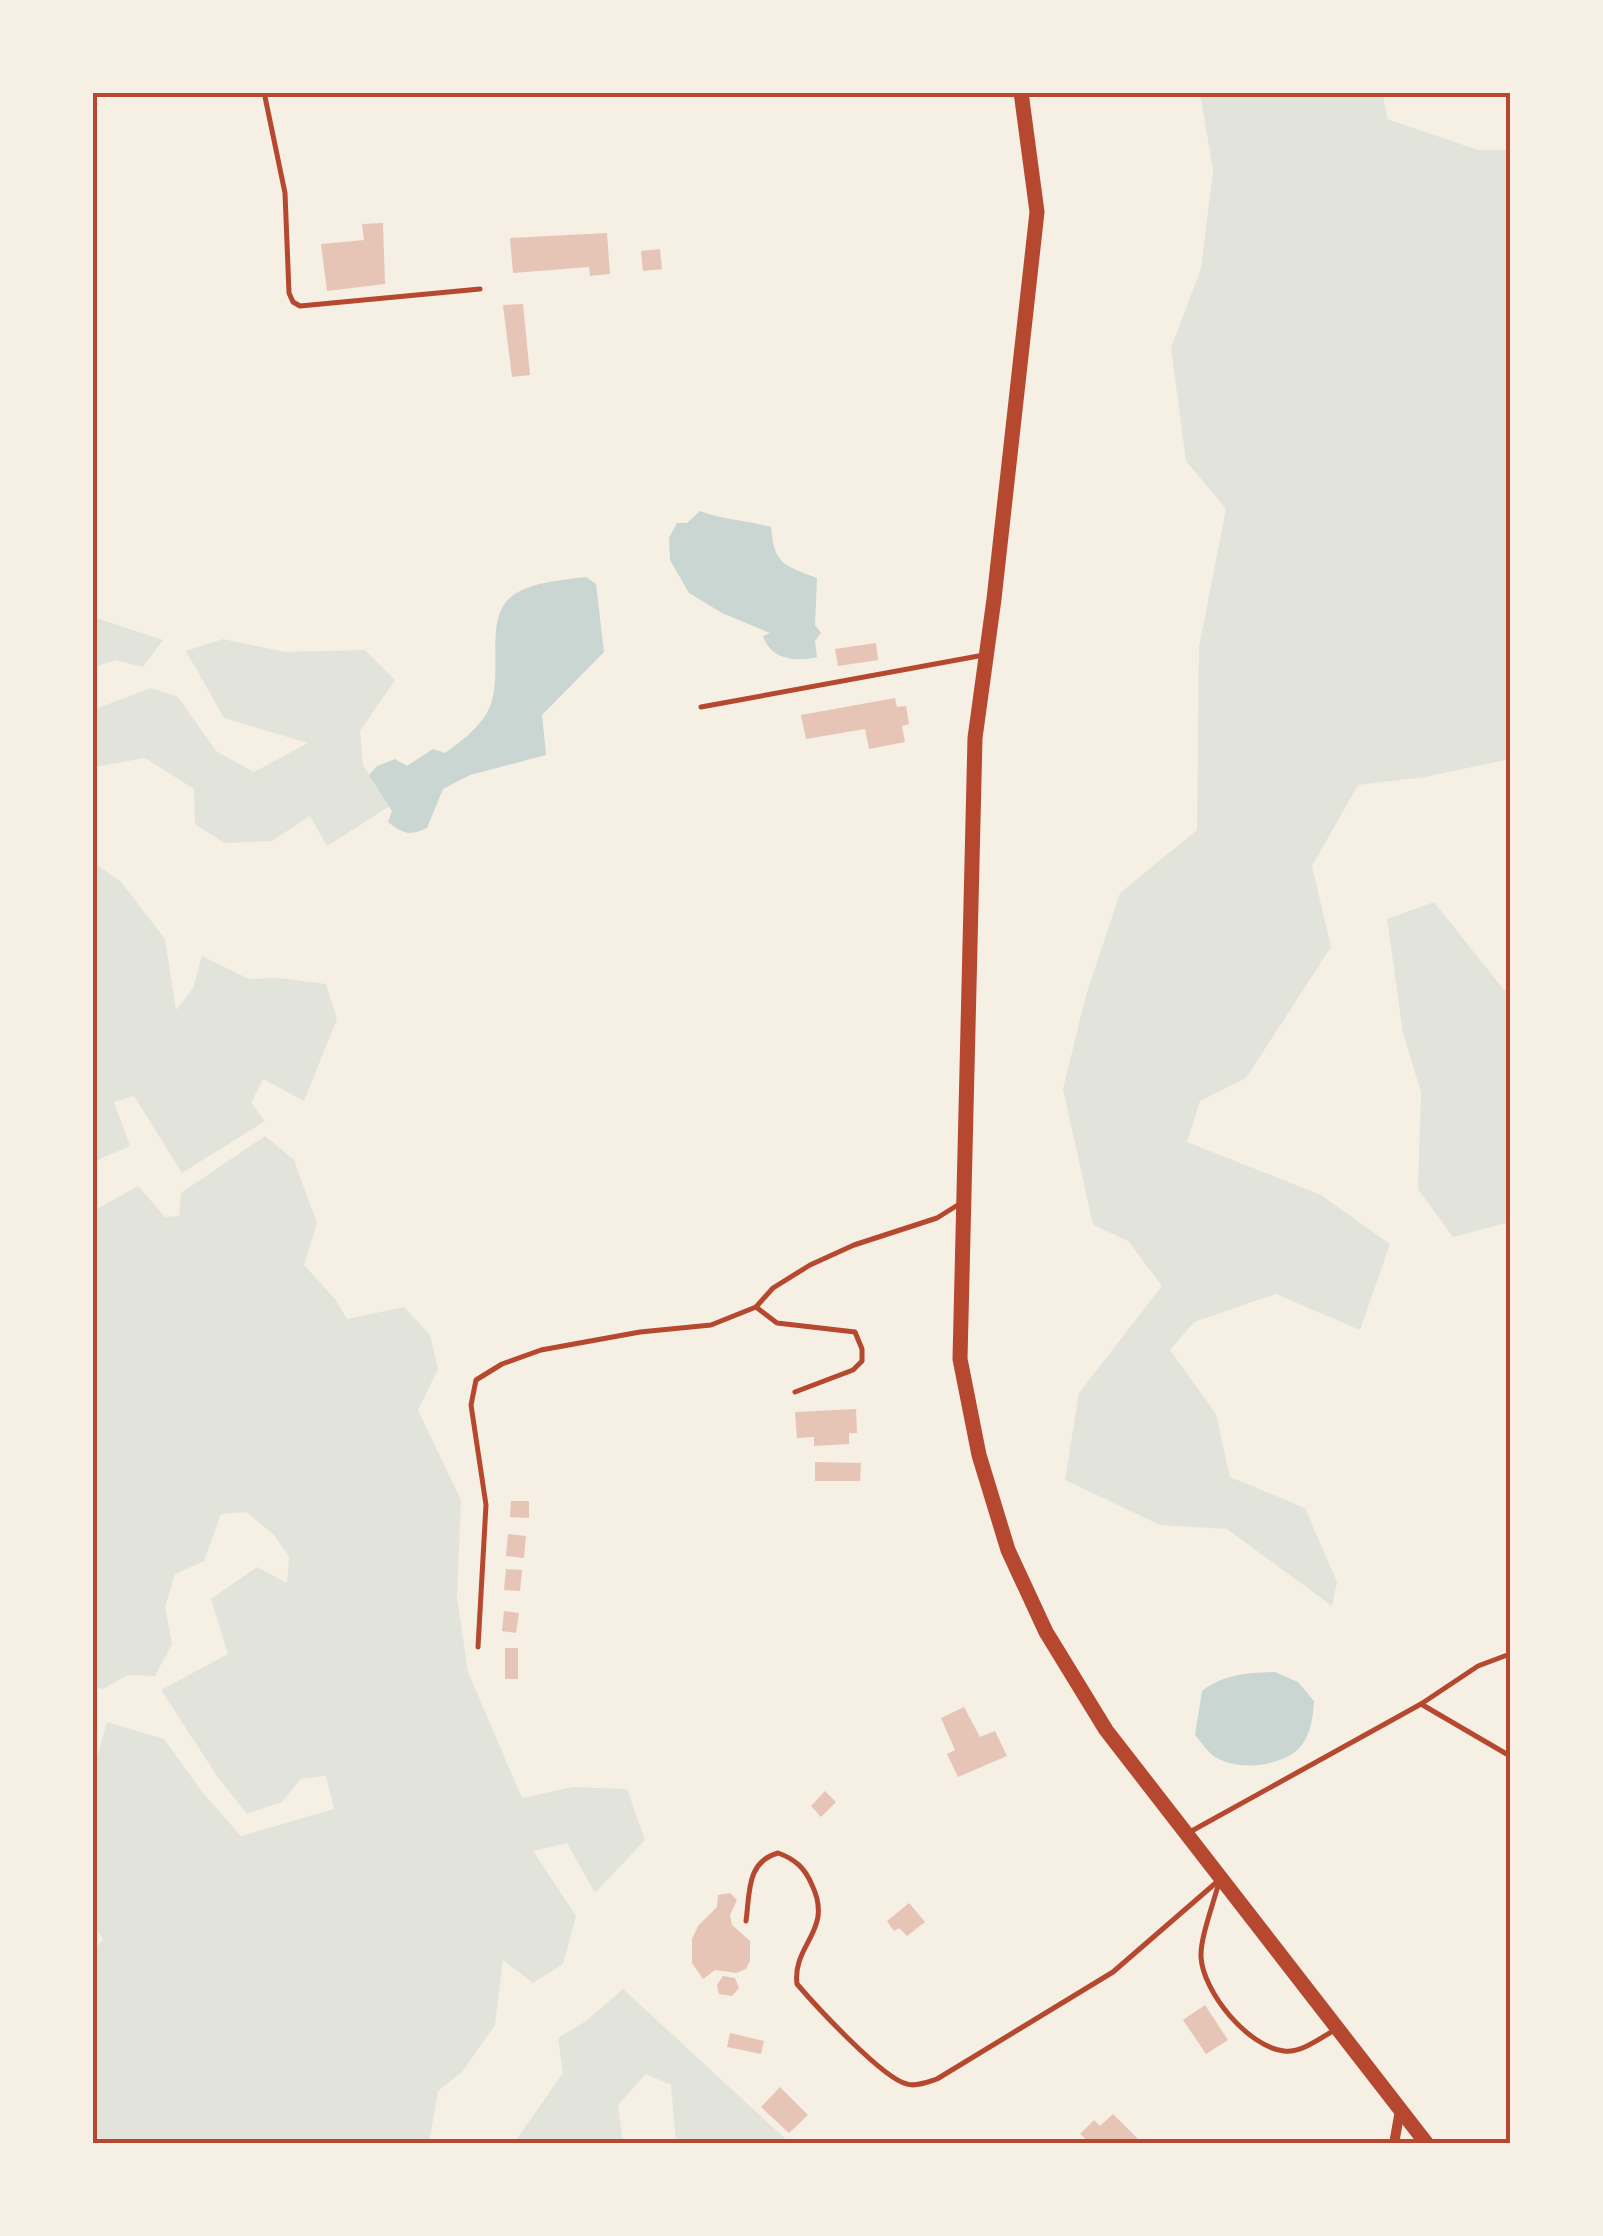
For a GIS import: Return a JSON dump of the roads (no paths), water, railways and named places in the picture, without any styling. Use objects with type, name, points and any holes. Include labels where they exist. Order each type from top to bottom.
[{"type":"main road","points":[[1022,92],[1038,212],[975,738],[960,1358],[979,1456],[1008,1550],[1046,1632],[1106,1730],[1427,2144]]},
{"type":"street","points":[[1394,2144],[1400,2109]]},
{"type":"lane","points":[[264,92],[286,193],[285,245],[293,302],[300,306],[480,289]]},
{"type":"lane","points":[[701,708],[986,655]]},
{"type":"lane","points":[[478,1648],[486,1505],[471,1405],[476,1380],[502,1364],[541,1350],[640,1332],[711,1325],[756,1307],[773,1288],[810,1265],[854,1245],[937,1218],[963,1202]]},
{"type":"lane","points":[[756,1307],[777,1322],[855,1332],[860,1340],[863,1355],[853,1370],[795,1392]]},
{"type":"lane","points":[[1185,1834],[1421,1704],[1478,1666],[1510,1654]]},
{"type":"lane","points":[[1421,1704],[1510,1756]]},
{"type":"lane","points":[[746,1921],[752,1872],[758,1862],[778,1853],[794,1858],[814,1890],[820,1920],[798,1962],[797,1984],[891,2076],[909,2086],[937,2079],[1112,1972],[1220,1879]]},
{"type":"lane","points":[[1220,1879],[1200,1956],[1206,1976],[1238,2026],[1259,2043],[1285,2052],[1302,2048],[1336,2029]]}]
